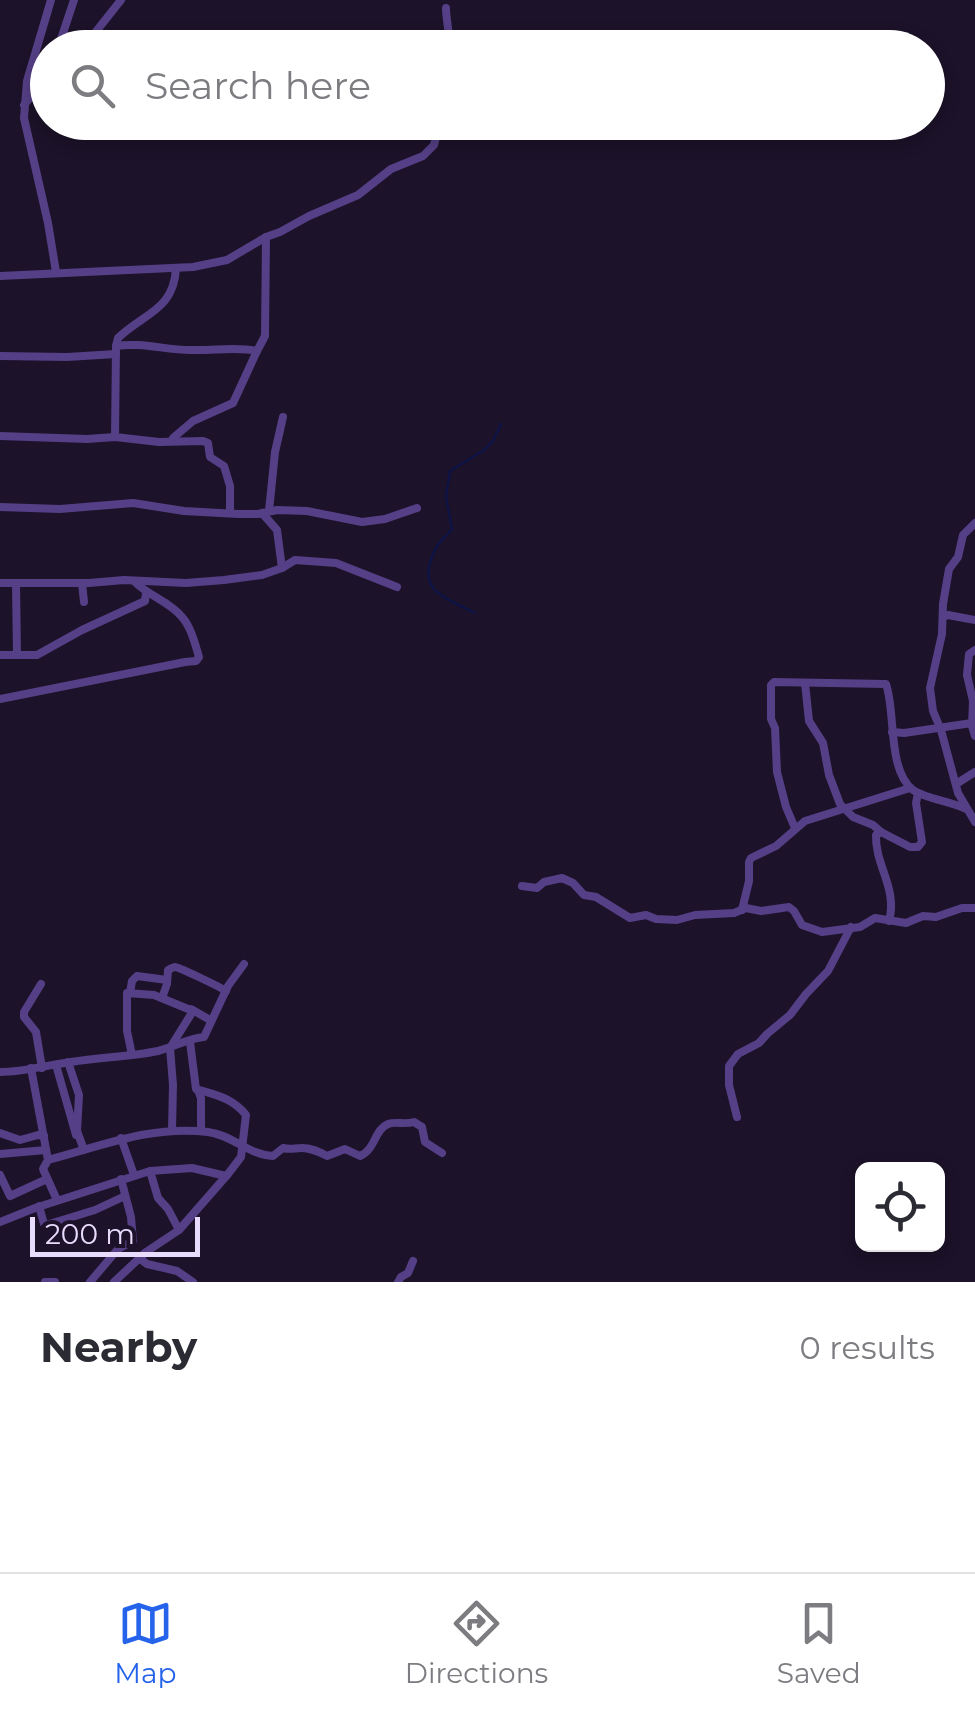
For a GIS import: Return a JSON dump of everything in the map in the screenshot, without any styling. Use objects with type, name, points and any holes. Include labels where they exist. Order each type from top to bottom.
[{"type":"street","points":[[42,30],[51,0]]},
{"type":"street","points":[[64,30],[74,0]]},
{"type":"street","points":[[97,30],[121,0]]},
{"type":"street","points":[[446,8],[447,30]]},
{"type":"street","points":[[30,77],[24,105],[26,131],[56,272]]},
{"type":"street","points":[[24,105],[30,98]]},
{"type":"street","points":[[0,276],[193,267],[226,260],[315,212],[358,194],[392,168],[423,156],[435,140]]},
{"type":"street","points":[[169,441],[193,421],[233,403],[263,344],[266,237]]},
{"type":"street","points":[[115,436],[116,350],[121,335],[169,298],[176,268]]},
{"type":"street","points":[[0,356],[67,357],[132,344],[257,351]]},
{"type":"street","points":[[282,568],[277,530],[266,512],[283,417]]},
{"type":"street","points":[[0,436],[115,436],[158,442],[208,442],[210,458],[224,466],[230,486],[230,513]]},
{"type":"street","points":[[0,507],[133,503],[184,511],[307,511],[362,522],[416,508]]},
{"type":"street","points":[[975,523],[963,535],[958,557],[950,567],[930,688],[932,707],[956,784],[975,822]]},
{"type":"street","points":[[0,583],[186,583],[262,575],[296,560],[336,563],[397,586]]},
{"type":"street","points":[[0,699],[196,661],[199,656],[184,619],[134,581]]},
{"type":"street","points":[[82,583],[84,602]]},
{"type":"street","points":[[16,584],[17,656]]},
{"type":"street","points":[[0,656],[42,652],[145,600],[146,593]]},
{"type":"street","points":[[943,617],[975,620]]},
{"type":"street","points":[[975,650],[969,654],[967,676],[975,736]]},
{"type":"street","points":[[795,828],[777,772],[771,719],[774,682],[804,682],[886,684],[900,768],[914,790],[922,844],[914,848],[844,810],[829,776],[824,743],[809,722],[804,682]]},
{"type":"street","points":[[892,732],[973,724]]},
{"type":"street","points":[[956,784],[975,772]]},
{"type":"street","points":[[742,910],[750,878],[749,860],[776,846],[805,821],[914,790],[966,809]]},
{"type":"street","points":[[881,832],[876,841],[890,887],[889,921]]},
{"type":"street","points":[[522,886],[537,888],[562,878],[582,894],[596,897],[630,918],[646,914],[656,919],[677,920],[789,907],[802,925],[820,932],[864,925],[877,918],[906,923],[922,916],[936,917],[975,908]]},
{"type":"street","points":[[737,1117],[728,1066],[792,1013],[828,972],[850,927]]},
{"type":"street","points":[[0,1072],[132,1055],[204,1036],[226,990],[244,964]]},
{"type":"street","points":[[162,998],[168,970],[176,967],[226,990]]},
{"type":"street","points":[[130,993],[137,976],[167,980]]},
{"type":"street","points":[[41,984],[24,1017],[36,1032],[42,1068]]},
{"type":"street","points":[[132,1055],[126,1026],[126,995],[146,993],[193,1011]]},
{"type":"street","points":[[172,1130],[170,1048],[191,1009],[210,1020]]},
{"type":"street","points":[[190,1042],[193,1078],[201,1098],[201,1132]]},
{"type":"street","points":[[68,1062],[79,1095],[77,1131],[84,1150]]},
{"type":"street","points":[[56,1065],[76,1137],[73,1153]]},
{"type":"street","points":[[31,1068],[47,1156],[43,1169],[57,1200]]},
{"type":"street","points":[[114,1282],[139,1258],[179,1230],[241,1157],[246,1115],[237,1104],[198,1090]]},
{"type":"street","points":[[0,1154],[73,1153],[122,1138],[172,1130],[228,1137],[256,1154],[271,1156],[283,1148],[303,1148],[327,1156],[345,1149],[360,1156],[370,1152],[384,1126],[417,1122],[425,1142],[442,1153]]},
{"type":"street","points":[[0,1133],[20,1140],[44,1136]]},
{"type":"street","points":[[122,1138],[134,1175]]},
{"type":"street","points":[[0,1222],[150,1171],[192,1168],[226,1176]]},
{"type":"street","points":[[150,1171],[158,1198],[179,1230]]},
{"type":"street","points":[[1,1180],[10,1196],[47,1179]]},
{"type":"street","points":[[90,1282],[118,1249],[132,1243],[134,1232],[121,1179]]},
{"type":"street","points":[[39,1206],[46,1224],[96,1210],[125,1196]]},
{"type":"street","points":[[139,1258],[146,1264],[177,1271],[193,1282]]},
{"type":"street","points":[[398,1282],[414,1261]]},
{"type":"street","points":[[45,1282],[55,1282]]},
{"type":"waterway","points":[[475,613],[435,590],[428,574],[436,548],[452,529],[446,497],[450,471],[484,450],[501,424]]}]
